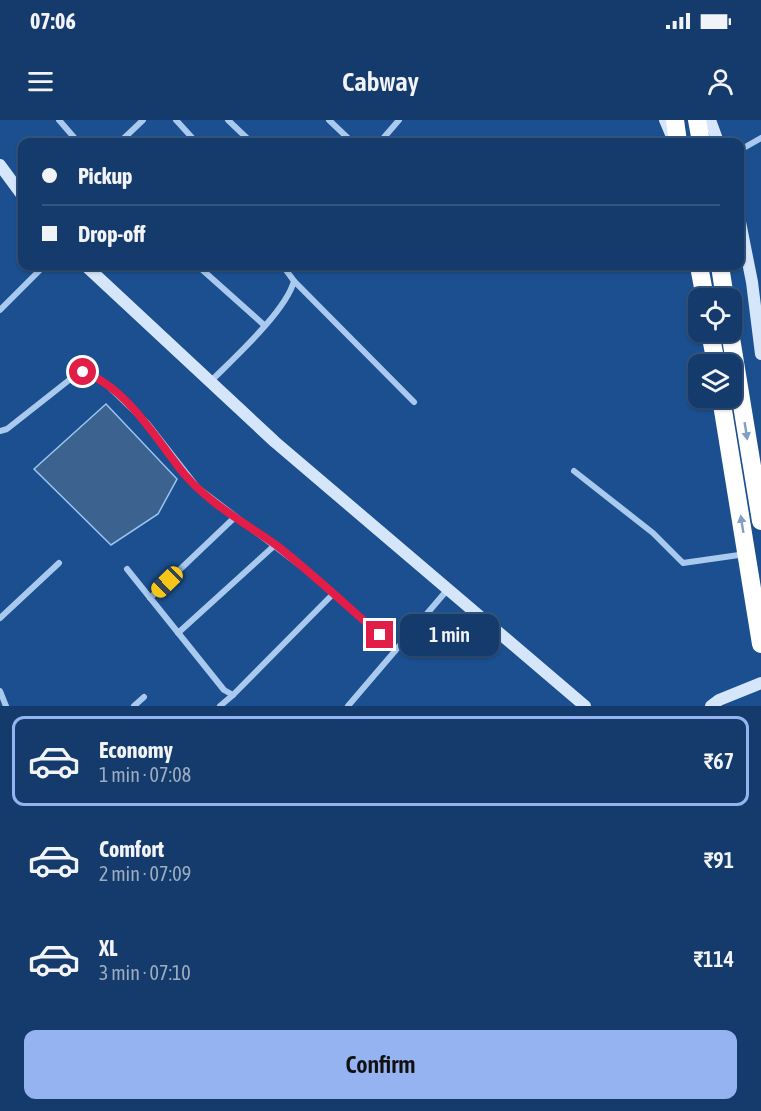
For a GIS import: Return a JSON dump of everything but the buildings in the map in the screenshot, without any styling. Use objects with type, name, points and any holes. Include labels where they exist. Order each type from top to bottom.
[{"type":"highway","points":[[675,120],[677,138]]},
{"type":"highway","points":[[697,120],[700,138]]},
{"type":"highway","points":[[700,270],[703,288]]},
{"type":"highway","points":[[721,270],[723,288]]},
{"type":"highway","points":[[732,342],[761,521]]},
{"type":"highway","points":[[723,408],[761,644]]},
{"type":"street","points":[[59,120],[75,138]]},
{"type":"street","points":[[124,138],[143,120]]},
{"type":"street","points":[[176,120],[192,138]]},
{"type":"street","points":[[228,120],[247,138]]},
{"type":"street","points":[[329,120],[347,138]]},
{"type":"street","points":[[383,138],[399,120]]},
{"type":"street","points":[[665,120],[675,138]]},
{"type":"street","points":[[710,120],[717,138]]},
{"type":"street","points":[[744,148],[761,138]]},
{"type":"street","points":[[0,165],[18,190]]},
{"type":"street","points":[[744,236],[757,280],[761,354]]},
{"type":"street","points":[[0,310],[40,270]]},
{"type":"street","points":[[90,270],[275,442],[585,706]]},
{"type":"street","points":[[202,270],[264,325]]},
{"type":"street","points":[[286,270],[414,402]]},
{"type":"street","points":[[210,382],[264,325],[291,292],[294,280]]},
{"type":"street","points":[[0,431],[7,429],[73,377],[83,372],[89,374],[106,384],[148,424],[198,488],[276,545],[396,649]]},
{"type":"street","points":[[574,471],[653,533],[683,563],[747,554]]},
{"type":"street","points":[[150,598],[235,517]]},
{"type":"street","points":[[178,633],[276,545]]},
{"type":"street","points":[[0,618],[58,563]]},
{"type":"street","points":[[127,569],[224,690],[233,695]]},
{"type":"street","points":[[348,706],[448,589]]},
{"type":"street","points":[[220,706],[333,594]]},
{"type":"street","points":[[711,706],[719,700],[761,683]]},
{"type":"street","points":[[0,691],[6,706]]},
{"type":"street","points":[[134,706],[144,696]]},
{"type":"water","points":[[106,404],[177,479],[158,514],[111,545],[34,469]]},
{"type":"route","points":[[83,372],[95,376],[106,384],[148,424],[177,465],[198,488],[243,524],[276,545],[380,635]]}]
